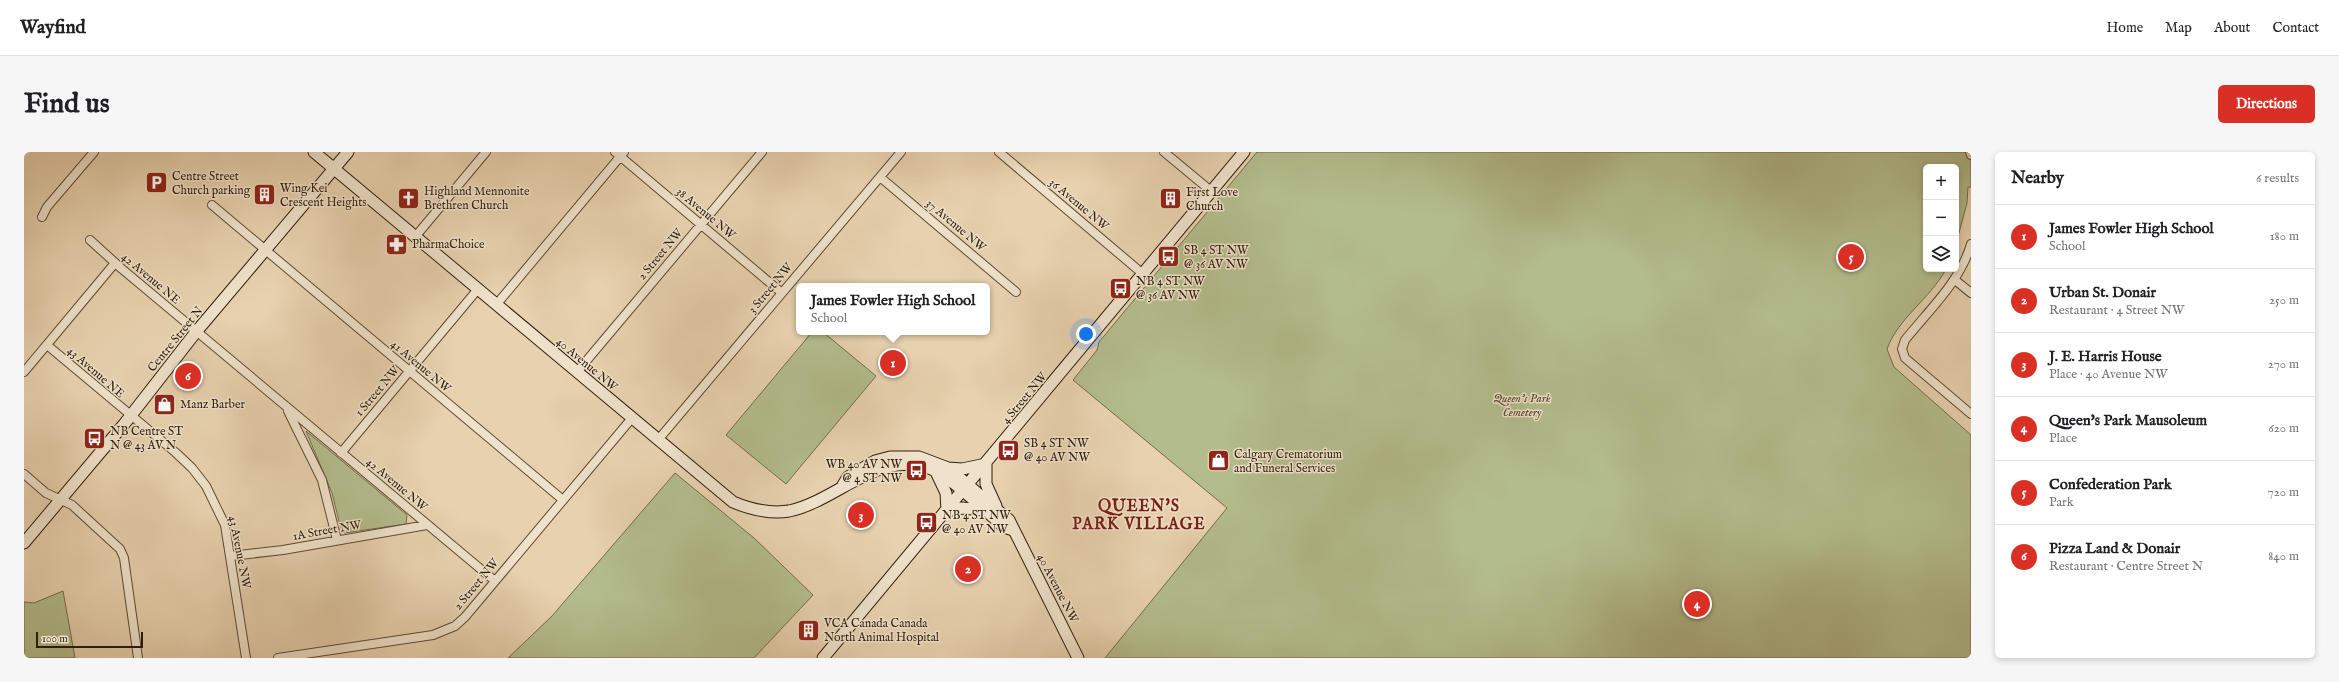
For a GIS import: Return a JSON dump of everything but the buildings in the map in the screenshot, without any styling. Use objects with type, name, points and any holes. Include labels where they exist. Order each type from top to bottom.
[{"type":"main road","name":"40 Avenue NW","points":[[314,152],[726,497],[752,510],[772,512],[797,509],[843,485],[852,484],[875,471],[891,466],[911,465],[936,471],[966,488],[998,510],[1009,520],[1078,658]]},
{"type":"main road","name":"Centre Street N","points":[[24,543],[130,416],[196,332],[348,152]]},
{"type":"main road","name":"4 Street NW","points":[[823,658],[947,511],[1244,152]]},
{"type":"main road","name":"40 Avenue NW","points":[[843,485],[848,477],[875,461],[890,457],[919,457],[948,468],[985,511],[1004,527],[1013,530]]},
{"type":"main road","points":[[948,468],[962,469],[986,464],[986,484],[998,510]]},
{"type":"main road","points":[[936,471],[946,493],[947,511],[962,508],[985,511]]},
{"type":"street","points":[[42,217],[47,207],[94,152]]},
{"type":"street","points":[[415,237],[486,152]]},
{"type":"street","name":"2 Street NW","points":[[577,372],[762,152]]},
{"type":"street","name":"3 Street NW","points":[[658,440],[901,152]]},
{"type":"street","name":"36 Avenue NW","points":[[999,152],[1143,274]]},
{"type":"street","points":[[1164,152],[1211,191]]},
{"type":"street","points":[[496,305],[619,153]]},
{"type":"street","name":"38 Avenue NW","points":[[619,153],[782,293]]},
{"type":"street","name":"37 Avenue NW","points":[[880,177],[1016,292]]},
{"type":"street","name":"41 Avenue NW","points":[[212,205],[563,500]]},
{"type":"street","name":"42 Avenue NE","points":[[90,240],[196,332]]},
{"type":"street","points":[[1971,244],[1967,258],[1955,280],[1905,340],[1902,349],[1905,358],[1914,367],[1971,414]]},
{"type":"street","points":[[24,372],[115,263]]},
{"type":"street","points":[[1955,280],[1971,293]]},
{"type":"street","name":"1 Street NW","points":[[341,453],[478,289]]},
{"type":"street","name":"42 Avenue NW","points":[[196,332],[495,581]]},
{"type":"street","name":"43 Avenue NE","points":[[47,345],[130,416]]},
{"type":"street","name":"42 Avenue NW","points":[[284,405],[300,433],[322,480],[337,540]]},
{"type":"street","name":"43 Avenue NW","points":[[130,416],[175,452],[199,476],[221,515],[231,556],[246,658]]},
{"type":"street","name":"2 Street NW","points":[[278,658],[433,635],[454,626],[465,617],[632,418]]},
{"type":"street","points":[[24,474],[46,493],[72,505],[120,549],[124,558],[138,658]]},
{"type":"street","name":"1A Street NW","points":[[231,556],[427,525]]},
{"type":"green space","name":"Queen's Park Cemetery","points":[[1257,152],[1971,152],[1971,187],[1968,187],[1967,203],[1959,233],[1959,164],[1923,164],[1923,272],[1944,272],[1932,290],[1906,318],[1892,338],[1887,349],[1894,367],[1971,435],[1971,658],[1105,658],[1227,508],[1073,380],[1097,350],[1099,342]]},
{"type":"green space","points":[[809,335],[827,335],[876,376],[786,484],[726,435]]},
{"type":"green space","points":[[306,431],[407,515],[406,524],[344,533],[341,529],[332,493]]},
{"type":"green space","points":[[675,473],[754,538],[813,595],[754,658],[508,658],[552,616]]},
{"type":"green space","points":[[63,591],[75,658],[24,658],[24,602],[34,603]]},
{"type":"place","name":"Centre Street Church parking","points":[[156,183]]},
{"type":"place","name":"Wing Kei Crescent Heights","points":[[265,195]]},
{"type":"place","name":"Highland Mennonite Brethren Church","points":[[409,198]]},
{"type":"place","name":"First Love Church","points":[[1171,199]]},
{"type":"place","name":"PharmaChoice","points":[[396,244]]},
{"type":"place","name":"SB 4 ST NW @ 36 AV NW","points":[[1169,257]]},
{"type":"place","name":"Confederation Park","points":[[1851,257]]},
{"type":"place","name":"NB 4 ST NW @ 36 AV NW","points":[[1120,288]]},
{"type":"place","name":"James Fowler High School","points":[[893,363]]},
{"type":"place","name":"Pizza Land & Donair","points":[[188,376]]},
{"type":"place","name":"Manz Barber","points":[[165,404]]},
{"type":"place","name":"NB Centre ST N @ 43 AV N","points":[[95,438]]},
{"type":"place","name":"SB 4 ST NW @ 40 AV NW","points":[[1009,450]]},
{"type":"place","name":"Calgary Crematorium and Funeral Services","points":[[1218,461]]},
{"type":"place","name":"WB 40 AV NW @ 4 ST NW","points":[[917,471]]},
{"type":"place","name":"J. E. Harris House","points":[[861,515]]},
{"type":"place","name":"NB 4 ST NW @ 40 AV NW","points":[[927,522]]},
{"type":"place","name":"Urban St. Donair","points":[[968,569]]},
{"type":"place","name":"Queen's Park Mausoleum","points":[[1697,604]]},
{"type":"place","name":"VCA Canada Canada North Animal Hospital","points":[[808,630]]},
{"type":"district","name":"QUEEN'S PARK VILLAGE","points":[[1139,514]]}]
